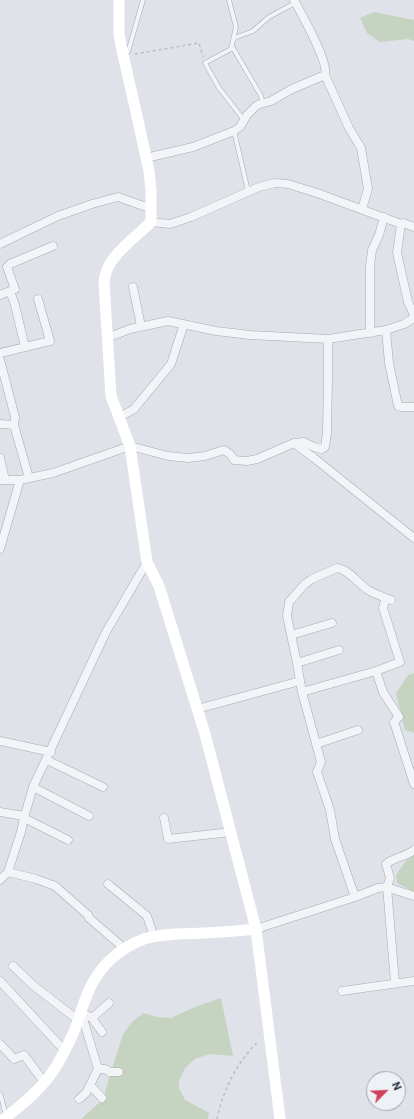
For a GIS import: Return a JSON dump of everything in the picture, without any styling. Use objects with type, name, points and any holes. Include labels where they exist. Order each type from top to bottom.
[{"type":"street","points":[[119,0],[119,34],[126,53],[146,158],[152,209],[151,222],[118,253],[110,263],[106,272],[104,282],[111,396],[130,446],[147,562],[158,586],[205,734],[256,929],[280,1119]]},
{"type":"street","points":[[294,2],[307,22],[326,68],[325,75],[349,128],[361,148],[368,189],[362,209]]},
{"type":"street","points":[[146,158],[193,147],[234,131],[240,127],[247,115],[256,106],[271,101],[292,89],[325,75]]},
{"type":"street","points":[[151,222],[170,224],[191,217],[267,184],[283,183],[316,192],[401,224],[403,223],[414,227]]},
{"type":"street","points":[[0,244],[58,216],[118,197],[152,209]]},
{"type":"street","points":[[370,333],[370,266],[372,250],[379,235],[384,217]]},
{"type":"street","points":[[401,224],[397,253],[408,302],[414,315]]},
{"type":"street","points":[[0,295],[15,289],[7,267],[10,264],[53,246]]},
{"type":"street","points":[[133,287],[141,326]]},
{"type":"street","points":[[10,291],[15,305],[25,347]]},
{"type":"street","points":[[0,353],[50,341],[38,299]]},
{"type":"street","points":[[107,338],[130,329],[168,321],[216,331],[250,335],[328,339],[386,330],[404,324],[414,318]]},
{"type":"street","points":[[120,418],[134,409],[171,364],[184,324]]},
{"type":"street","points":[[386,330],[389,363],[398,406],[414,407]]},
{"type":"street","points":[[0,458],[3,480],[20,480],[53,473],[130,446],[168,456],[188,458],[205,456],[224,450],[230,454],[234,460],[247,461],[257,459],[294,443],[304,442],[322,449],[325,447],[327,420],[328,339]]},
{"type":"street","points":[[0,361],[15,417],[14,425],[29,478]]},
{"type":"street","points":[[0,424],[14,425]]},
{"type":"street","points":[[294,443],[414,538]]},
{"type":"street","points":[[0,549],[20,480]]},
{"type":"street","points":[[0,880],[8,872],[34,787],[106,632],[147,562]]},
{"type":"street","points":[[302,692],[376,671],[400,662],[383,608],[388,599],[361,585],[347,572],[340,568],[312,579],[305,584],[289,602],[287,616],[302,692],[321,762],[317,772],[330,810],[335,839],[355,897]]},
{"type":"street","points":[[291,635],[332,623]]},
{"type":"street","points":[[297,663],[339,650]]},
{"type":"street","points":[[376,671],[383,692],[399,717],[394,722],[414,784]]},
{"type":"street","points":[[197,710],[300,682]]},
{"type":"street","points":[[316,744],[358,730]]},
{"type":"street","points":[[0,741],[51,752]]},
{"type":"street","points":[[47,760],[103,787]]},
{"type":"street","points":[[34,787],[89,816]]},
{"type":"street","points":[[0,812],[24,817],[68,840]]},
{"type":"street","points":[[164,818],[168,839],[231,832]]},
{"type":"street","points":[[396,983],[387,887],[390,878],[386,864],[407,855],[414,850]]},
{"type":"street","points":[[8,872],[36,879],[55,886],[125,949]]},
{"type":"street","points":[[108,884],[147,916],[154,937]]},
{"type":"street","points":[[6,1118],[30,1098],[56,1066],[80,1016],[92,983],[109,961],[125,949],[144,940],[170,934],[256,929],[355,897],[378,888],[387,887],[414,896]]},
{"type":"street","points":[[13,966],[34,986],[80,1016],[92,1018],[102,1032]]},
{"type":"street","points":[[0,981],[64,1050]]},
{"type":"street","points":[[342,991],[414,981]]},
{"type":"street","points":[[92,1018],[109,1003]]},
{"type":"street","points":[[79,1099],[86,1093],[98,1069],[80,1016]]},
{"type":"street","points":[[0,1044],[14,1059],[24,1055],[44,1082]]},
{"type":"street","points":[[98,1069],[105,1069],[110,1072],[119,1072]]},
{"type":"street","points":[[90,1085],[102,1098]]},
{"type":"lane","points":[[126,53],[143,0]]},
{"type":"lane","points":[[228,0],[236,27],[231,49],[205,63],[219,88],[244,120]]},
{"type":"lane","points":[[234,38],[252,31],[269,17],[294,2]]},
{"type":"lane","points":[[231,49],[233,48],[261,96],[263,103]]},
{"type":"lane","points":[[234,131],[248,191]]},
{"type":"lane","points":[[0,1094],[3,1101],[3,1109],[6,1118]]},
{"type":"path","points":[[126,53],[130,54],[199,43],[205,63]]},
{"type":"path","points":[[217,1119],[228,1084],[244,1057],[258,1041],[269,1035]]},
{"type":"green space","points":[[374,12],[414,20],[414,41],[408,39],[380,42],[367,33],[360,18]]},
{"type":"green space","points":[[414,673],[414,733],[405,730],[396,693],[408,675]]},
{"type":"green space","points":[[414,854],[414,892],[397,883],[396,875],[408,858]]},
{"type":"green space","points":[[221,998],[233,1056],[209,1054],[195,1059],[185,1068],[179,1081],[179,1088],[185,1100],[209,1113],[208,1119],[81,1119],[100,1102],[104,1095],[123,1034],[132,1022],[143,1013],[157,1017],[171,1018],[197,1006]]}]
